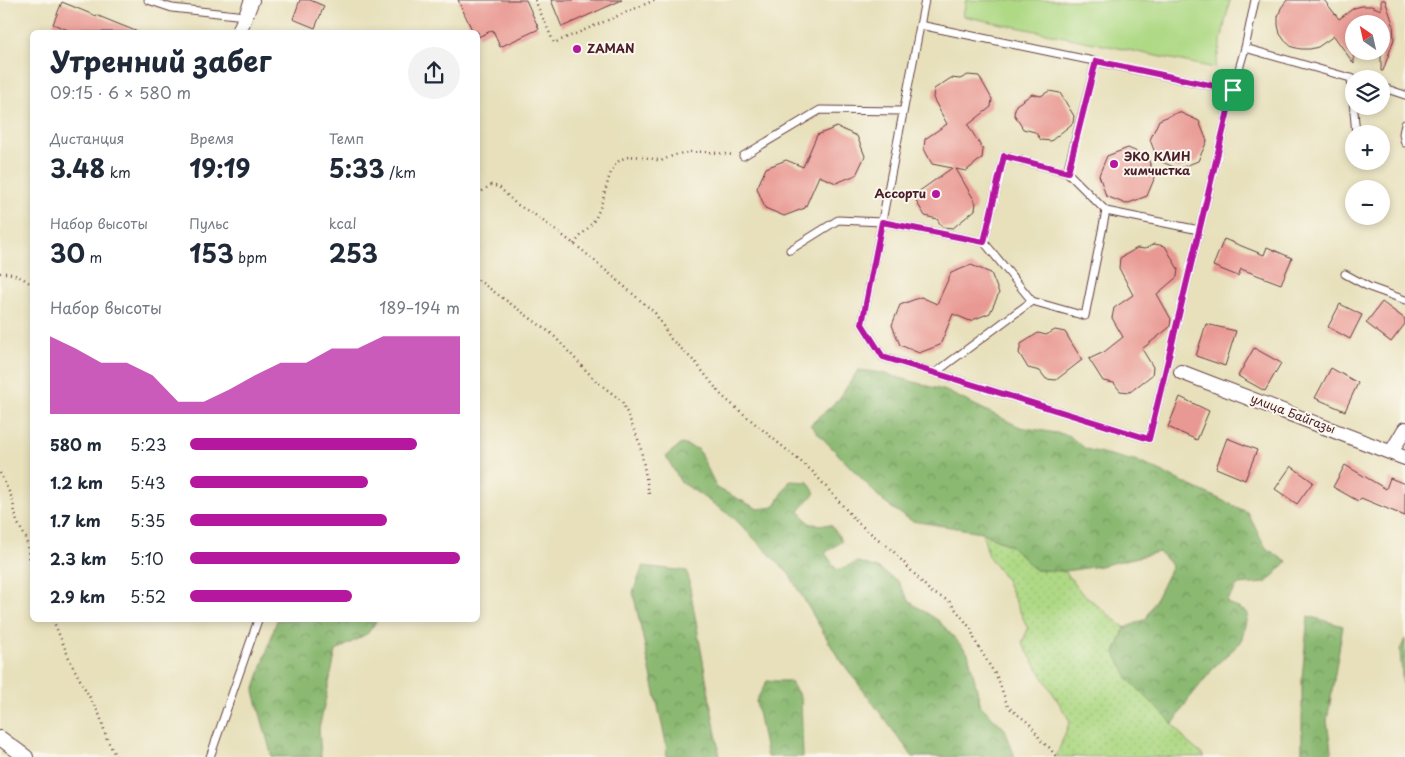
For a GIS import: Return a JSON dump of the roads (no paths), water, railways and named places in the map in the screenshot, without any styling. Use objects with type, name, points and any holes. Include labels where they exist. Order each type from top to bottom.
[{"type":"street","points":[[240,30],[252,0]]},
{"type":"street","name":"улица Байгазы","points":[[1181,372],[1392,451],[1405,458]]},
{"type":"street","points":[[1392,451],[1405,429]]},
{"type":"street","points":[[0,738],[26,757]]},
{"type":"lane","points":[[148,0],[172,8],[245,16]]},
{"type":"lane","points":[[925,0],[862,324],[883,357],[1149,439],[1233,90],[1245,48],[1255,0]]},
{"type":"lane","points":[[920,25],[1233,90]]},
{"type":"lane","points":[[1245,48],[1345,76]]},
{"type":"lane","points":[[1068,172],[1096,61]]},
{"type":"lane","points":[[1390,91],[1405,95]]},
{"type":"lane","points":[[743,156],[820,110],[904,111]]},
{"type":"lane","points":[[1405,124],[1403,134],[1405,143]]},
{"type":"lane","points":[[984,242],[1004,156],[1068,172],[1106,211],[1199,230]]},
{"type":"lane","points":[[790,250],[838,220],[882,222],[984,242],[1032,301],[1085,316],[1106,211]]},
{"type":"lane","points":[[1345,274],[1369,287],[1405,300]]},
{"type":"lane","points":[[935,373],[1032,301]]},
{"type":"lane","points":[[210,757],[257,622]]},
{"type":"place","name":"ZAMAN","points":[[577,49]]},
{"type":"place","name":"ЭКО КЛИН химчистка","points":[[1114,164]]},
{"type":"place","name":"Ассорти","points":[[936,194]]}]
